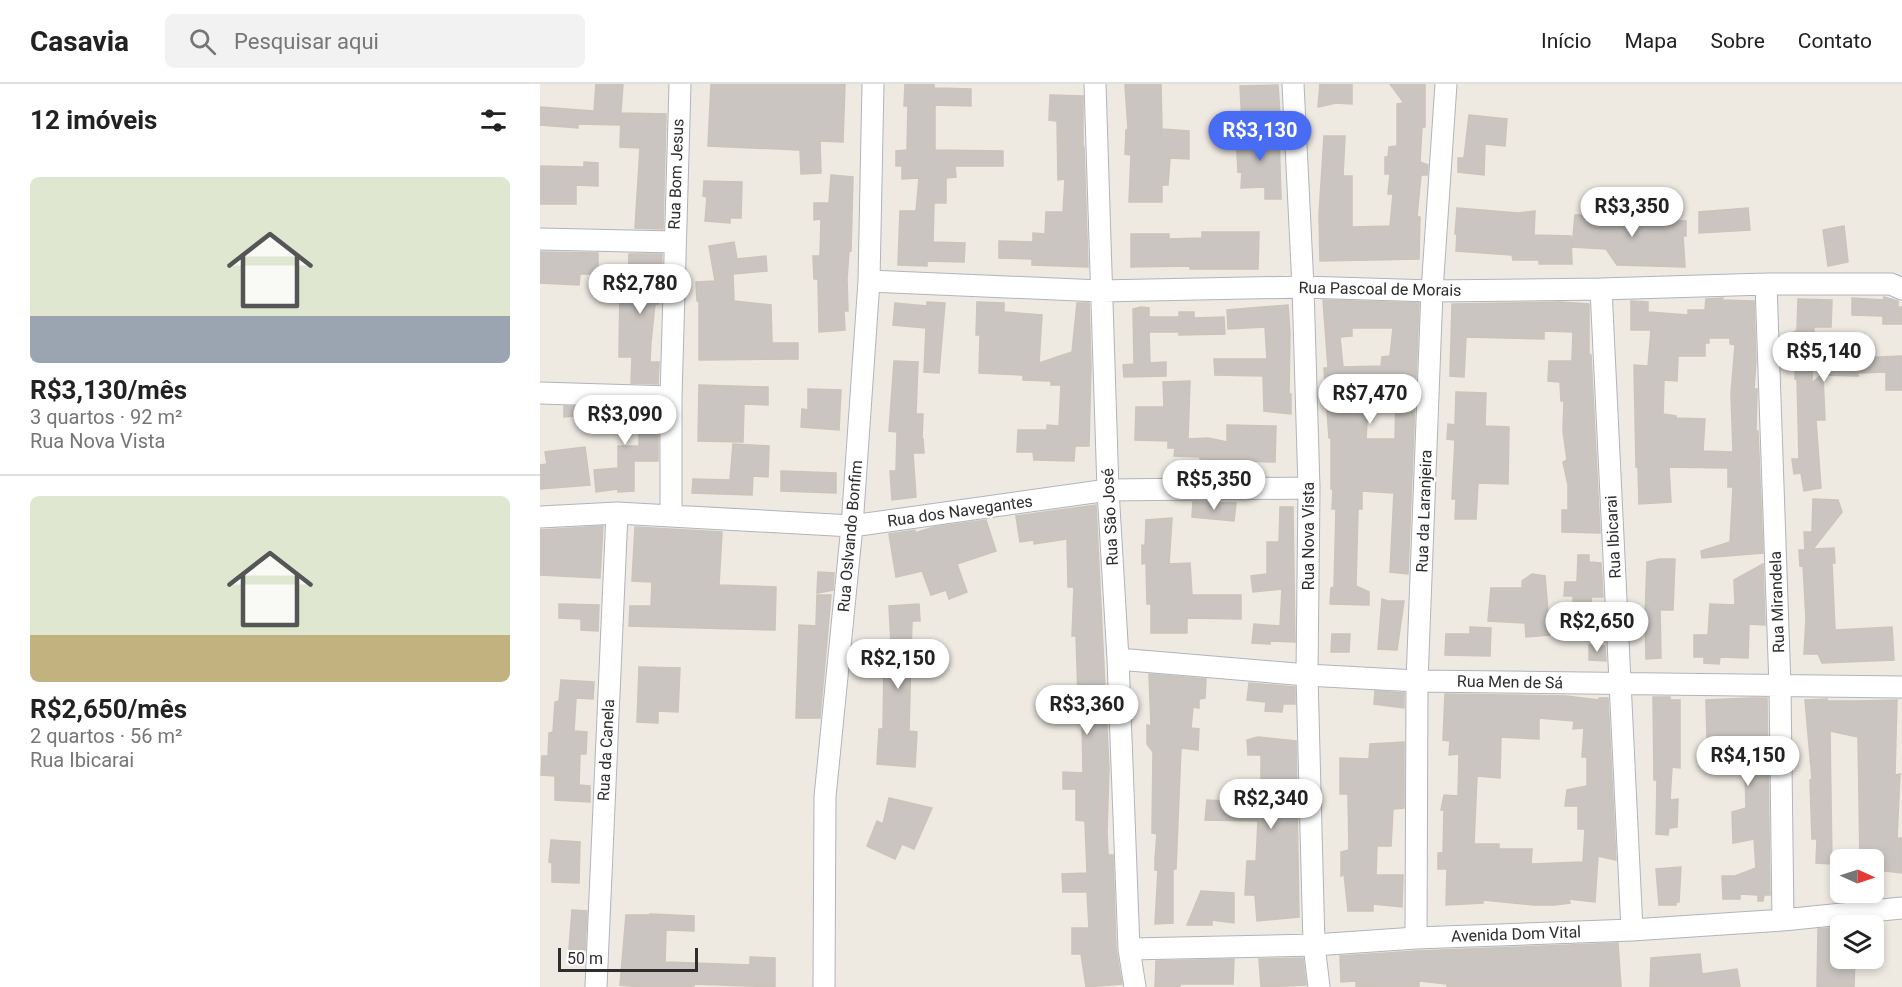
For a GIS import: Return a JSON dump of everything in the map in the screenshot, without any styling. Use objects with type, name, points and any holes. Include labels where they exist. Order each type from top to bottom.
[{"type":"street","name":"Rua Bom Jesus","points":[[672,515],[671,397],[680,84]]},
{"type":"street","name":"Rua Oslvando Bonfim","points":[[824,987],[825,797],[852,526],[869,281],[873,84]]},
{"type":"street","name":"Rua São José","points":[[1095,84],[1108,490],[1118,659],[1129,949],[1135,987]]},
{"type":"street","name":"Rua Nova Vista","points":[[1293,84],[1303,287],[1309,489],[1307,675],[1314,945],[1319,987]]},
{"type":"street","name":"Rua da Laranjeira","points":[[1416,938],[1417,681],[1432,291],[1446,84]]},
{"type":"street","points":[[540,239],[674,242]]},
{"type":"street","name":"Rua Pascoal de Morais","points":[[869,281],[1100,291],[1303,287],[1432,291],[1766,284],[1896,286]]},
{"type":"street","name":"Rua Mirandela","points":[[1766,284],[1780,687],[1783,920]]},
{"type":"street","name":"Rua Ibicarai","points":[[1601,289],[1632,930]]},
{"type":"street","points":[[540,393],[671,397]]},
{"type":"street","name":"Rua dos Navegantes","points":[[540,517],[617,513],[852,526],[1108,490],[1309,489]]},
{"type":"street","name":"Rua da Canela","points":[[596,987],[617,513]]},
{"type":"street","name":"Rua Men de Sá","points":[[1118,659],[1307,675],[1417,681],[1902,687]]},
{"type":"street","name":"Avenida Dom Vital","points":[[1129,949],[1314,945],[1416,938],[1632,930],[1783,920],[1902,908]]},
{"type":"building","points":[[596,84],[623,84],[620,125],[578,124],[578,128],[540,125],[540,107],[594,111]]},
{"type":"building","points":[[711,84],[845,84],[843,142],[820,141],[821,173],[801,174],[800,150],[708,146]]},
{"type":"building","points":[[905,84],[934,84],[934,88],[971,89],[971,106],[935,105],[935,150],[1003,151],[1003,166],[955,166],[956,177],[946,178],[946,203],[934,203],[933,242],[965,243],[964,262],[927,261],[927,266],[898,265],[900,211],[916,211],[919,178],[902,179],[902,166],[896,166],[896,151],[907,150],[908,106],[904,106]]},
{"type":"building","points":[[1161,84],[1162,129],[1189,131],[1189,159],[1170,158],[1168,185],[1162,185],[1162,202],[1129,202],[1131,155],[1125,154],[1126,130],[1128,129],[1125,85]]},
{"type":"building","points":[[1320,84],[1352,84],[1352,104],[1336,103],[1318,107]]},
{"type":"building","points":[[1390,84],[1425,84],[1425,127],[1422,127],[1420,162],[1428,165],[1427,175],[1421,175],[1417,217],[1420,217],[1419,259],[1320,261],[1319,215],[1324,136],[1345,136],[1343,176],[1352,176],[1352,227],[1390,226],[1393,194],[1388,194],[1390,174],[1385,174],[1385,157],[1388,157],[1389,147],[1397,146],[1397,104],[1404,103]]},
{"type":"building","points":[[1278,85],[1280,115],[1242,123],[1240,86]]},
{"type":"building","points":[[1050,95],[1083,96],[1088,267],[1032,265],[1032,259],[999,258],[999,241],[1033,242],[1033,233],[1045,234],[1046,212],[1063,212],[1065,179],[1058,180],[1057,121],[1049,120]]},
{"type":"building","points":[[621,113],[666,114],[663,229],[635,228],[640,148],[620,147]]},
{"type":"building","points":[[1469,115],[1507,119],[1505,146],[1485,144],[1484,175],[1458,172],[1458,158],[1464,158]]},
{"type":"building","points":[[1236,132],[1279,134],[1281,199],[1265,199],[1265,187],[1241,188],[1242,171],[1238,172]]},
{"type":"building","points":[[584,162],[598,163],[598,186],[576,185],[576,204],[540,204],[540,166],[584,167]]},
{"type":"building","points":[[831,175],[853,177],[851,251],[849,251],[847,279],[848,311],[844,311],[845,330],[819,332],[818,279],[814,279],[813,256],[820,256],[821,219],[814,220],[814,203],[829,203]]},
{"type":"building","points":[[704,181],[742,182],[741,218],[730,218],[730,223],[705,221],[707,197],[703,196]]},
{"type":"building","points":[[1457,208],[1518,213],[1535,211],[1534,235],[1571,236],[1572,264],[1539,264],[1539,260],[1513,260],[1512,255],[1456,251]]},
{"type":"building","points":[[1748,208],[1750,230],[1699,233],[1699,212]]},
{"type":"building","points":[[1593,210],[1647,213],[1647,220],[1686,221],[1686,236],[1683,236],[1685,267],[1617,265],[1606,249],[1572,247],[1575,215],[1594,215]]},
{"type":"building","points":[[1844,226],[1848,262],[1828,266],[1823,230]]},
{"type":"building","points":[[1202,232],[1259,232],[1258,269],[1190,269],[1190,266],[1131,267],[1131,234],[1169,234],[1169,239],[1202,238]]},
{"type":"building","points":[[734,242],[737,259],[766,256],[767,271],[733,274],[734,301],[771,305],[772,343],[798,343],[798,359],[699,360],[699,301],[697,301],[696,282],[715,281],[709,246]]},
{"type":"building","points":[[540,252],[598,253],[598,274],[580,274],[579,285],[540,283]]},
{"type":"building","points":[[629,254],[662,254],[661,297],[658,297],[658,304],[655,304],[650,362],[659,362],[658,384],[631,383],[632,357],[619,357],[620,287],[628,287]]},
{"type":"building","points":[[1884,297],[1898,301],[1898,307],[1902,307],[1902,324],[1883,324],[1883,316],[1852,315],[1852,298],[1883,300]]},
{"type":"building","points":[[1706,299],[1754,301],[1756,361],[1754,389],[1757,389],[1756,431],[1758,431],[1763,553],[1702,558],[1701,551],[1730,542],[1733,487],[1728,487],[1728,468],[1669,467],[1671,502],[1639,504],[1634,365],[1648,366],[1651,330],[1631,330],[1631,301],[1648,302],[1648,312],[1688,315],[1688,310],[1705,310]],"holes":[[[1709,338],[1730,338],[1730,344],[1735,345],[1731,394],[1733,452],[1703,451],[1705,419],[1676,418],[1676,416],[1663,414],[1664,380],[1677,381],[1678,356],[1705,356],[1705,343],[1709,343]]]},
{"type":"building","points":[[1798,299],[1832,300],[1831,327],[1814,327],[1812,383],[1846,353],[1859,354],[1859,358],[1902,356],[1902,390],[1886,390],[1886,372],[1858,373],[1858,376],[1823,375],[1825,420],[1816,420],[1821,488],[1804,491],[1801,473],[1794,474],[1792,459],[1799,459],[1796,355],[1791,355],[1791,334],[1797,330]]},
{"type":"building","points":[[1323,300],[1419,303],[1408,574],[1390,572],[1394,493],[1362,491],[1362,509],[1358,509],[1356,586],[1369,592],[1369,605],[1330,604],[1331,588],[1334,587],[1336,509],[1332,509],[1331,438],[1329,438],[1324,368],[1328,368]],"holes":[[[1352,328],[1393,328],[1390,356],[1382,357],[1381,366],[1343,367],[1340,337],[1352,336]],[[1396,400],[1395,439],[1366,439],[1368,404]]]},
{"type":"building","points":[[927,302],[945,303],[939,373],[924,372],[926,328],[893,325],[895,303],[927,306]]},
{"type":"building","points":[[977,302],[1004,303],[1004,312],[1042,315],[1039,363],[1072,352],[1077,303],[1089,303],[1091,365],[1089,446],[1075,446],[1074,461],[1034,460],[1033,452],[1017,452],[1018,430],[1047,430],[1047,425],[1059,426],[1061,385],[1051,385],[1051,381],[1023,380],[1023,375],[979,373],[980,335],[976,335]]},
{"type":"building","points":[[1560,302],[1589,304],[1589,355],[1591,355],[1600,533],[1562,532],[1562,510],[1568,510],[1568,485],[1563,462],[1567,460],[1563,431],[1564,401],[1561,401],[1560,382],[1548,381],[1549,361],[1572,361],[1573,332],[1544,331],[1544,339],[1466,337],[1464,377],[1450,376],[1452,304]]},
{"type":"building","points":[[1288,305],[1291,414],[1264,411],[1263,376],[1215,375],[1214,359],[1267,359],[1265,327],[1228,329],[1227,310]]},
{"type":"building","points":[[1149,308],[1149,317],[1179,317],[1179,312],[1194,312],[1194,318],[1224,317],[1225,334],[1179,335],[1179,332],[1149,332],[1150,363],[1166,362],[1166,376],[1124,377],[1123,365],[1134,364],[1133,309]]},
{"type":"building","points":[[894,361],[918,362],[916,414],[923,414],[924,453],[913,453],[916,497],[892,500],[890,471],[896,471],[897,432],[889,431]]},
{"type":"building","points":[[1190,381],[1188,439],[1208,438],[1227,442],[1227,425],[1276,426],[1275,462],[1174,456],[1175,448],[1168,448],[1168,441],[1135,440],[1136,407],[1164,407],[1163,382]]},
{"type":"building","points":[[699,385],[768,387],[768,405],[744,404],[743,442],[698,441]]},
{"type":"building","points":[[808,389],[841,390],[839,430],[801,427],[802,409],[808,410]]},
{"type":"building","points":[[1456,392],[1486,393],[1485,426],[1509,427],[1508,484],[1478,483],[1476,519],[1455,519],[1456,499],[1452,499],[1455,440],[1447,439],[1448,424],[1455,425]]},
{"type":"building","points":[[564,406],[658,409],[658,461],[634,461],[634,491],[618,492],[618,489],[596,492],[594,470],[618,468],[618,446],[639,446],[639,417],[597,417],[597,414],[564,417]]},
{"type":"building","points":[[733,444],[769,446],[768,477],[753,476],[752,495],[692,493],[693,479],[730,480]]},
{"type":"building","points":[[585,447],[590,485],[540,489],[540,465],[547,464],[545,452]]},
{"type":"building","points":[[781,471],[836,473],[836,493],[781,491]]},
{"type":"building","points":[[1813,499],[1838,500],[1842,512],[1813,549],[1834,548],[1835,563],[1832,563],[1835,630],[1892,627],[1894,660],[1822,663],[1818,654],[1804,654],[1806,619],[1803,565],[1800,566],[1799,550],[1805,550],[1804,532],[1812,532]]},
{"type":"building","points":[[1193,502],[1236,503],[1234,521],[1192,517]]},
{"type":"building","points":[[1096,505],[1109,769],[1108,855],[1113,855],[1116,949],[1122,984],[1086,987],[1081,954],[1072,954],[1072,928],[1089,928],[1087,892],[1063,892],[1062,874],[1087,873],[1085,821],[1076,820],[1076,789],[1063,789],[1063,772],[1083,773],[1082,719],[1075,719],[1075,697],[1078,697],[1076,636],[1072,636],[1074,587],[1068,587],[1067,539],[1034,544],[1034,540],[1020,542],[1016,516]]},
{"type":"building","points":[[1280,507],[1293,507],[1295,642],[1252,643],[1254,624],[1280,626],[1282,589],[1253,592],[1251,576],[1267,574],[1267,542],[1279,542]]},
{"type":"building","points":[[1172,518],[1169,564],[1190,563],[1192,595],[1241,595],[1241,619],[1187,618],[1187,633],[1151,633],[1151,604],[1147,604],[1146,563],[1142,564],[1146,520]]},
{"type":"building","points":[[986,520],[996,551],[957,564],[967,592],[949,599],[946,590],[931,595],[922,571],[896,577],[889,534],[915,530],[915,533],[934,527]]},
{"type":"building","points":[[603,526],[600,578],[540,575],[540,530]]},
{"type":"building","points":[[635,527],[722,532],[719,585],[776,587],[775,630],[629,626],[630,606],[651,606],[652,582],[632,581]]},
{"type":"building","points":[[1578,555],[1589,555],[1589,562],[1601,563],[1603,597],[1591,597],[1592,634],[1573,634],[1573,596],[1564,596],[1565,582],[1577,582]]},
{"type":"building","points":[[1675,559],[1673,610],[1660,610],[1661,658],[1646,659],[1647,562]]},
{"type":"building","points":[[1763,564],[1765,625],[1749,624],[1748,658],[1720,657],[1719,664],[1704,663],[1704,657],[1694,657],[1694,635],[1708,635],[1710,604],[1735,605],[1734,580]]},
{"type":"building","points":[[818,572],[834,573],[833,590],[817,593]]},
{"type":"building","points":[[1532,574],[1545,576],[1550,635],[1526,637],[1525,623],[1488,621],[1491,588],[1522,588],[1522,581]]},
{"type":"building","points":[[817,595],[831,595],[820,718],[796,718],[799,625],[816,626]]},
{"type":"building","points":[[1382,599],[1404,601],[1397,650],[1378,649]]},
{"type":"building","points":[[559,604],[599,605],[598,631],[581,630],[581,619],[559,618]]},
{"type":"building","points":[[919,604],[920,621],[912,621],[909,731],[917,732],[915,767],[877,764],[879,729],[883,729],[884,662],[876,661],[877,643],[891,644],[889,606]]},
{"type":"building","points":[[1470,627],[1491,628],[1490,656],[1445,655],[1446,634],[1470,634]]},
{"type":"building","points":[[1332,634],[1350,634],[1349,652],[1331,652]]},
{"type":"building","points":[[1589,645],[1605,646],[1606,661],[1589,660]]},
{"type":"building","points":[[639,667],[680,668],[678,712],[658,711],[658,723],[637,722]]},
{"type":"building","points":[[1149,674],[1206,679],[1205,698],[1199,699],[1199,708],[1193,707],[1191,728],[1199,729],[1198,750],[1181,748],[1176,869],[1173,869],[1173,923],[1155,924],[1158,870],[1155,870],[1157,834],[1152,833],[1153,752],[1147,744],[1147,725],[1151,726]]},
{"type":"building","points":[[561,680],[594,682],[593,699],[576,698],[574,731],[587,732],[586,754],[580,754],[579,785],[590,786],[590,802],[555,800],[555,776],[541,775],[542,756],[548,756],[549,733],[553,732],[555,702],[559,701]]},
{"type":"building","points":[[1249,683],[1295,687],[1295,704],[1283,704],[1282,712],[1265,711],[1266,702],[1247,700]]},
{"type":"building","points":[[1375,691],[1404,693],[1404,708],[1374,704]]},
{"type":"building","points":[[1445,694],[1566,696],[1599,700],[1599,698],[1608,698],[1616,860],[1598,856],[1595,902],[1569,899],[1570,903],[1534,905],[1483,900],[1483,903],[1446,905],[1447,869],[1438,869],[1438,853],[1443,853],[1444,810],[1441,810],[1444,795],[1458,796],[1459,754],[1449,755],[1450,741],[1443,740]],"holes":[[[1539,718],[1574,721],[1573,729],[1584,728],[1582,757],[1587,757],[1587,786],[1567,790],[1565,806],[1578,806],[1578,829],[1585,829],[1583,862],[1531,864],[1532,849],[1499,849],[1499,844],[1474,844],[1477,776],[1500,778],[1501,737],[1539,739]]]},
{"type":"building","points":[[1653,697],[1670,697],[1670,700],[1680,700],[1680,768],[1672,767],[1670,800],[1678,799],[1677,827],[1669,828],[1668,835],[1656,834],[1657,780],[1654,780]]},
{"type":"building","points":[[1767,698],[1770,895],[1764,895],[1763,901],[1758,901],[1758,895],[1740,894],[1740,899],[1723,899],[1722,876],[1735,876],[1756,868],[1754,839],[1733,843],[1732,812],[1746,808],[1744,738],[1707,737],[1706,700]]},
{"type":"building","points":[[1805,700],[1897,700],[1895,775],[1900,774],[1897,838],[1902,838],[1902,873],[1884,871],[1884,849],[1860,849],[1858,737],[1830,731],[1832,849],[1830,864],[1816,863],[1817,839],[1812,839],[1810,780],[1812,779]]},
{"type":"building","points":[[1258,737],[1296,741],[1299,917],[1257,921],[1255,895],[1245,895],[1247,861],[1256,861],[1258,821],[1205,820],[1207,800],[1261,803],[1261,755],[1248,755],[1247,740]]},
{"type":"building","points":[[1404,742],[1404,808],[1393,809],[1391,846],[1377,846],[1376,875],[1403,875],[1402,907],[1373,904],[1373,911],[1348,911],[1344,874],[1341,876],[1341,852],[1349,850],[1348,794],[1340,794],[1340,758],[1369,759],[1370,744]]},
{"type":"building","points":[[889,798],[932,808],[914,849],[902,844],[895,859],[867,846],[877,821],[883,824]]},
{"type":"building","points":[[551,840],[580,842],[579,883],[552,882],[552,863],[549,862]]},
{"type":"building","points":[[1681,867],[1679,902],[1676,902],[1676,905],[1659,905],[1656,869]]},
{"type":"building","points":[[1201,891],[1234,893],[1234,923],[1212,920],[1212,925],[1187,925]]},
{"type":"building","points":[[572,910],[587,911],[585,950],[569,949]]},
{"type":"building","points":[[626,915],[694,916],[694,931],[666,930],[665,962],[750,965],[750,957],[775,958],[775,987],[694,984],[694,987],[620,985]]},
{"type":"building","points":[[1830,928],[1830,969],[1855,969],[1854,987],[1817,987],[1818,929]]},
{"type":"building","points":[[1618,943],[1621,987],[1447,987],[1447,984],[1419,981],[1419,987],[1373,987],[1356,986],[1356,981],[1341,982],[1340,956]]},
{"type":"building","points":[[1700,954],[1702,974],[1737,969],[1740,987],[1650,987],[1651,958]]},
{"type":"building","points":[[1303,958],[1306,985],[1261,987],[1259,959]]},
{"type":"building","points":[[1234,959],[1233,984],[1180,984],[1180,987],[1155,987],[1156,961]]}]
